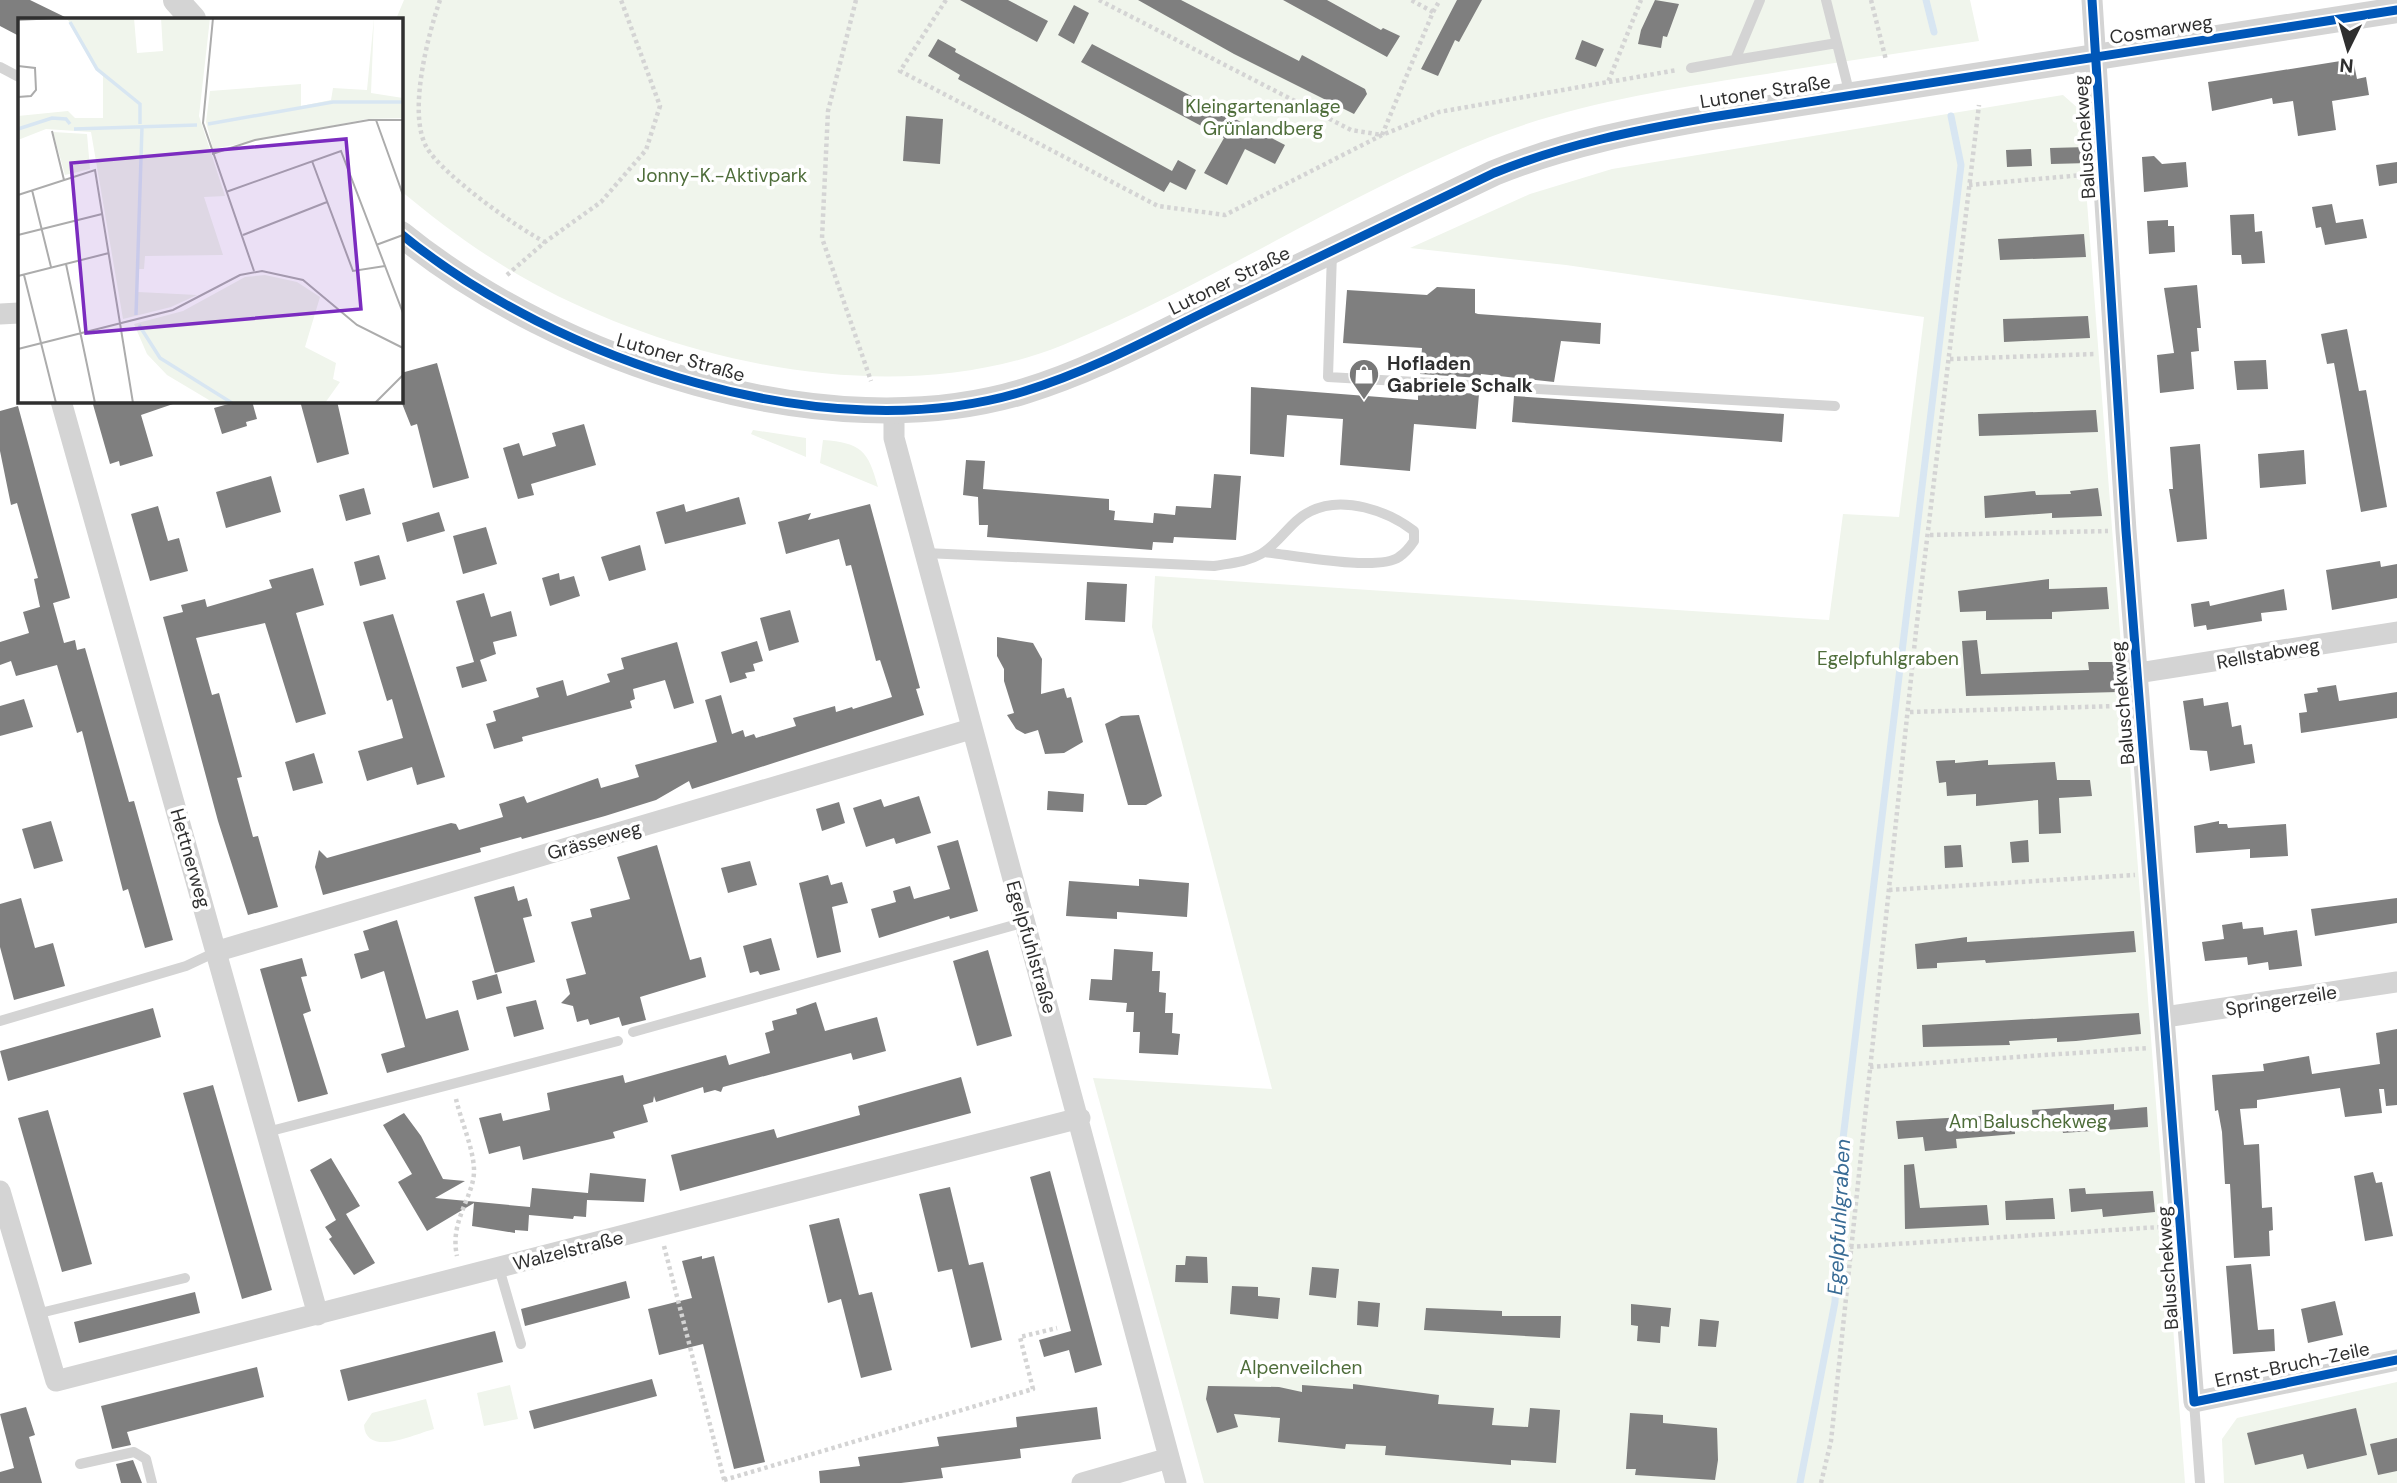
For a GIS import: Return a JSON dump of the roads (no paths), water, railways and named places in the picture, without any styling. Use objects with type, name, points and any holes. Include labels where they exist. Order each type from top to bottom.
[{"type":"street","points":[[176,0],[192,18]]},
{"type":"street","name":"Baluschekweg","points":[[2092,0],[2126,531],[2194,1402]]},
{"type":"street","name":"Cosmarweg","points":[[2096,57],[2397,10]]},
{"type":"street","name":"Lutoner Straße","points":[[402,235],[485,294],[531,320],[635,364],[694,383],[764,398],[894,411],[996,399],[1071,375],[1494,173],[1566,147],[1627,131],[2096,57]]},
{"type":"street","points":[[0,314],[18,313]]},
{"type":"street","name":"Hettnerweg","points":[[61,402],[218,951],[318,1315]]},
{"type":"street","name":"Egelpfuhlstraße","points":[[894,411],[894,438],[971,729],[1080,1118],[1176,1483]]},
{"type":"street","name":"Rellstabweg","points":[[2138,673],[2397,632]]},
{"type":"street","name":"Grässeweg","points":[[218,951],[971,729]]},
{"type":"street","name":"Springerzeile","points":[[2165,1017],[2397,982]]},
{"type":"street","name":"Walzelstraße","points":[[36,1314],[56,1381],[1080,1118]]},
{"type":"street","points":[[0,1191],[36,1314]]},
{"type":"street","name":"Ernst-Bruch-Zeile","points":[[2194,1402],[2397,1360]]},
{"type":"street","points":[[1082,1483],[1169,1458]]},
{"type":"lane","points":[[1735,60],[1760,0]]},
{"type":"lane","points":[[1826,0],[1850,95]]},
{"type":"lane","points":[[1691,68],[1837,43]]},
{"type":"lane","points":[[0,68],[18,77]]},
{"type":"lane","points":[[1332,250],[1328,377],[1835,406]]},
{"type":"lane","points":[[925,552],[1214,566],[1247,561],[1264,552],[1312,510],[1333,506],[1369,507],[1388,513],[1414,531],[1414,541],[1398,559],[1382,562],[1350,562],[1264,552]]},
{"type":"lane","points":[[633,1032],[1025,922]]},
{"type":"lane","points":[[0,1021],[186,966],[218,951]]},
{"type":"lane","points":[[267,1132],[618,1041]]},
{"type":"lane","points":[[499,1268],[521,1344]]},
{"type":"lane","points":[[36,1314],[185,1278]]},
{"type":"lane","name":"Baluschekweg","points":[[2194,1402],[2200,1483]]},
{"type":"lane","points":[[80,1464],[134,1452],[146,1459],[152,1483]]},
{"type":"waterway","name":"Egelpfuhlgraben","points":[[1926,0],[1934,32]]},
{"type":"waterway","name":"Egelpfuhlgraben","points":[[1800,1483],[1835,1302],[1842,1147],[1961,165],[1951,116]]},
{"type":"place","name":"Hofladen Gabriele Schalk","points":[[1364,401]]},
{"type":"park label","name":"Kleingartenanlage Grünlandberg","points":[[1263,117]]},
{"type":"park label","name":"Jonny-K.-Aktivpark","points":[[722,175]]},
{"type":"park label","name":"Am Baluschekweg","points":[[2028,1121]]},
{"type":"park label","name":"Alpenveilchen","points":[[1301,1367]]}]
